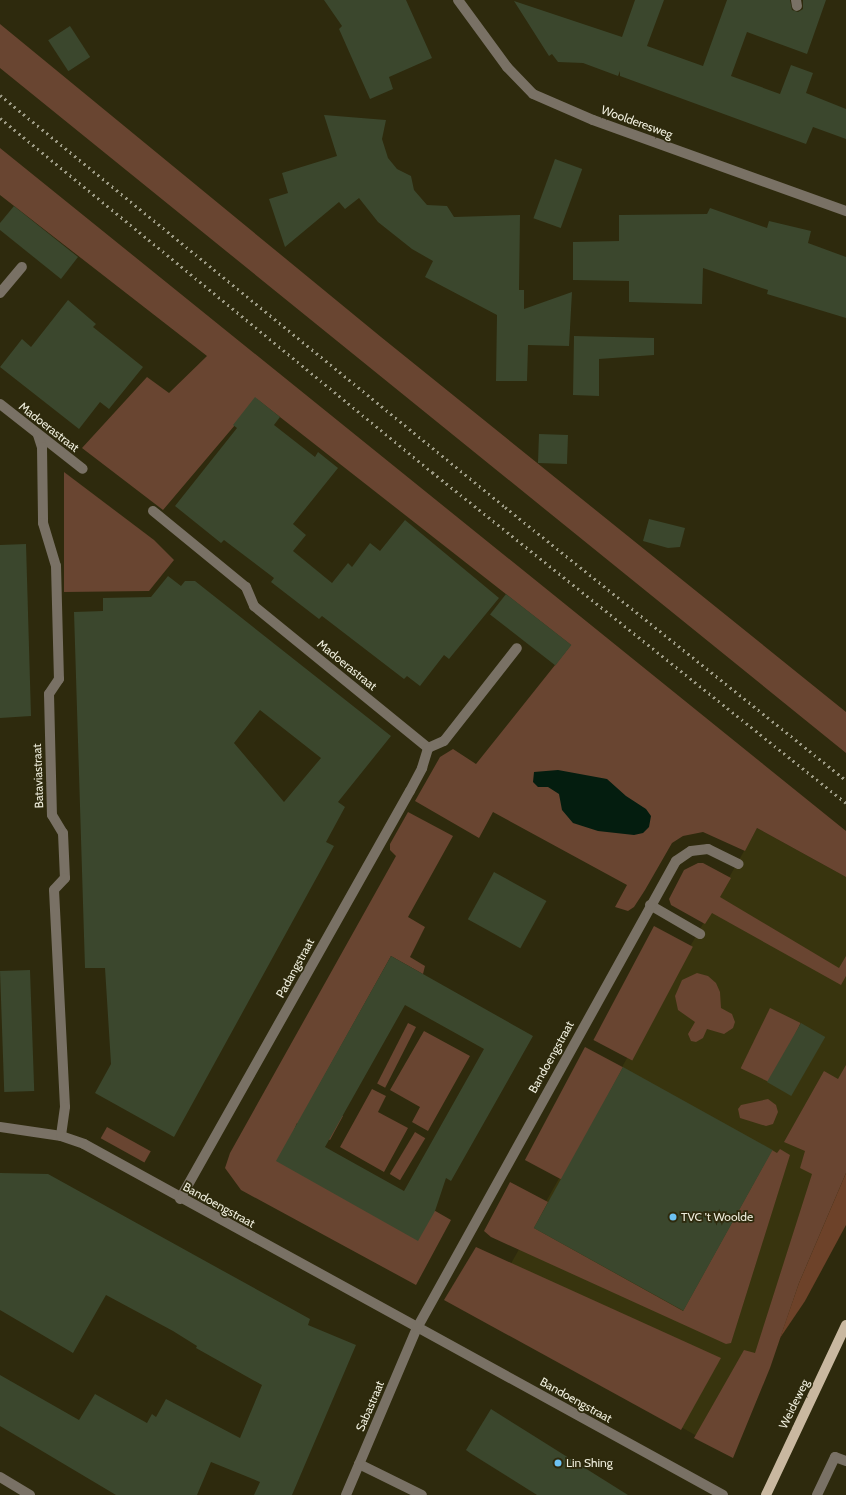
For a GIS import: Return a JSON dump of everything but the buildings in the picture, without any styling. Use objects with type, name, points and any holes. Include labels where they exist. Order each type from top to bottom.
[{"type":"main road","name":"Weideweg","points":[[766,1495],[846,1325]]},
{"type":"street","name":"Woolderesweg","points":[[458,0],[507,67],[533,94],[594,120],[846,211]]},
{"type":"street","points":[[0,293],[22,267]]},
{"type":"street","name":"Madoerastraat","points":[[0,404],[83,469]]},
{"type":"street","name":"Bataviastraat","points":[[38,435],[42,447],[43,523],[56,566],[59,679],[49,694],[52,815],[63,833],[65,878],[54,890],[65,1107],[61,1136]]},
{"type":"street","name":"Madoerastraat","points":[[154,511],[246,587],[254,606],[428,748]]},
{"type":"street","points":[[428,748],[444,741],[517,648]]},
{"type":"street","name":"Padangstraat","points":[[180,1198],[410,790],[422,768],[428,748]]},
{"type":"street","name":"Bandoengstraat","points":[[417,1328],[650,905],[676,861],[691,851],[708,849],[739,864]]},
{"type":"street","points":[[650,905],[700,934]]},
{"type":"street","name":"Bandoengstraat","points":[[0,1127],[61,1136],[84,1144],[723,1495]]},
{"type":"street","name":"Sabastraat","points":[[346,1495],[417,1328]]},
{"type":"street","points":[[817,1495],[835,1457],[846,1461]]},
{"type":"street","points":[[360,1464],[422,1495]]},
{"type":"street","points":[[0,1477],[30,1495]]},
{"type":"shaded area","points":[[0,24],[381,337],[846,712],[846,753],[0,68]]},
{"type":"shaded area","points":[[0,148],[846,831],[846,877],[757,828],[745,851],[703,832],[683,836],[672,843],[634,907],[628,911],[615,907],[627,885],[493,812],[479,838],[415,801],[440,757],[453,749],[476,764],[571,645],[257,399],[163,510],[82,448],[147,377],[169,393],[207,356],[0,195]]},
{"type":"shaded area","points":[[64,472],[154,540],[174,560],[149,591],[64,592]]},
{"type":"shaded area","points":[[558,770],[607,779],[626,796],[646,809],[651,816],[649,827],[643,833],[634,835],[598,831],[573,823],[562,810],[559,794],[548,787],[538,787],[533,782],[534,772]]},
{"type":"shaded area","points":[[408,812],[453,836],[408,917],[425,927],[410,957],[425,966],[423,974],[391,956],[312,1098],[343,1116],[330,1140],[297,1123],[294,1130],[451,1220],[416,1285],[241,1190],[225,1168],[230,1153],[396,856],[390,850],[390,844]]},
{"type":"shaded area","name":"TVC 't Woolde","points":[[757,828],[846,877],[846,1120],[721,1450],[483,1313]]},
{"type":"shaded area","points":[[698,863],[703,863],[731,878],[720,897],[839,968],[846,956],[846,976],[841,985],[712,913],[705,924],[671,905],[669,899],[684,870]]},
{"type":"shaded area","points":[[654,926],[693,947],[632,1061],[593,1040]]},
{"type":"shaded area","points":[[697,973],[708,976],[716,983],[720,992],[721,1008],[732,1014],[735,1022],[733,1028],[724,1034],[707,1029],[703,1038],[696,1042],[691,1041],[688,1034],[695,1022],[678,1010],[675,996],[682,980]]},
{"type":"shaded area","points":[[770,1008],[801,1023],[771,1083],[741,1068]]},
{"type":"shaded area","points":[[408,1023],[416,1027],[385,1088],[377,1084]]},
{"type":"shaded area","points":[[424,1031],[470,1056],[428,1131],[412,1122],[420,1107],[390,1090]]},
{"type":"shaded area","points":[[585,1047],[623,1067],[563,1180],[525,1160]]},
{"type":"shaded area","points":[[846,1065],[846,1173],[799,1283],[770,1368],[733,1458],[694,1438],[744,1350],[755,1353],[812,1174],[800,1168],[805,1151],[784,1142],[824,1071],[838,1079]]},
{"type":"shaded area","points":[[372,1089],[386,1096],[378,1112],[408,1128],[384,1172],[340,1147]]},
{"type":"shaded area","points":[[768,1099],[776,1105],[778,1112],[773,1124],[766,1126],[740,1118],[738,1109],[741,1105]]},
{"type":"shaded area","points":[[107,1127],[151,1151],[144,1163],[101,1138]]},
{"type":"shaded area","points":[[415,1132],[425,1138],[400,1180],[390,1174]]},
{"type":"shaded area","points":[[780,1149],[790,1155],[731,1343],[726,1344],[491,1237],[484,1231],[510,1182],[548,1202],[534,1228],[683,1311],[772,1150],[777,1153]]},
{"type":"shaded area","points":[[846,1173],[846,1225],[805,1301],[780,1338],[799,1283]]},
{"type":"shaded area","points":[[476,1247],[721,1358],[681,1430],[444,1300]]},
{"type":"railway","points":[[0,95],[505,507],[846,780]]},
{"type":"railway","points":[[0,118],[432,472],[846,803]]},
{"type":"place","name":"TVC 't Woolde","points":[[673,1217]]},
{"type":"place","name":"Lin Shing","points":[[558,1463]]}]
